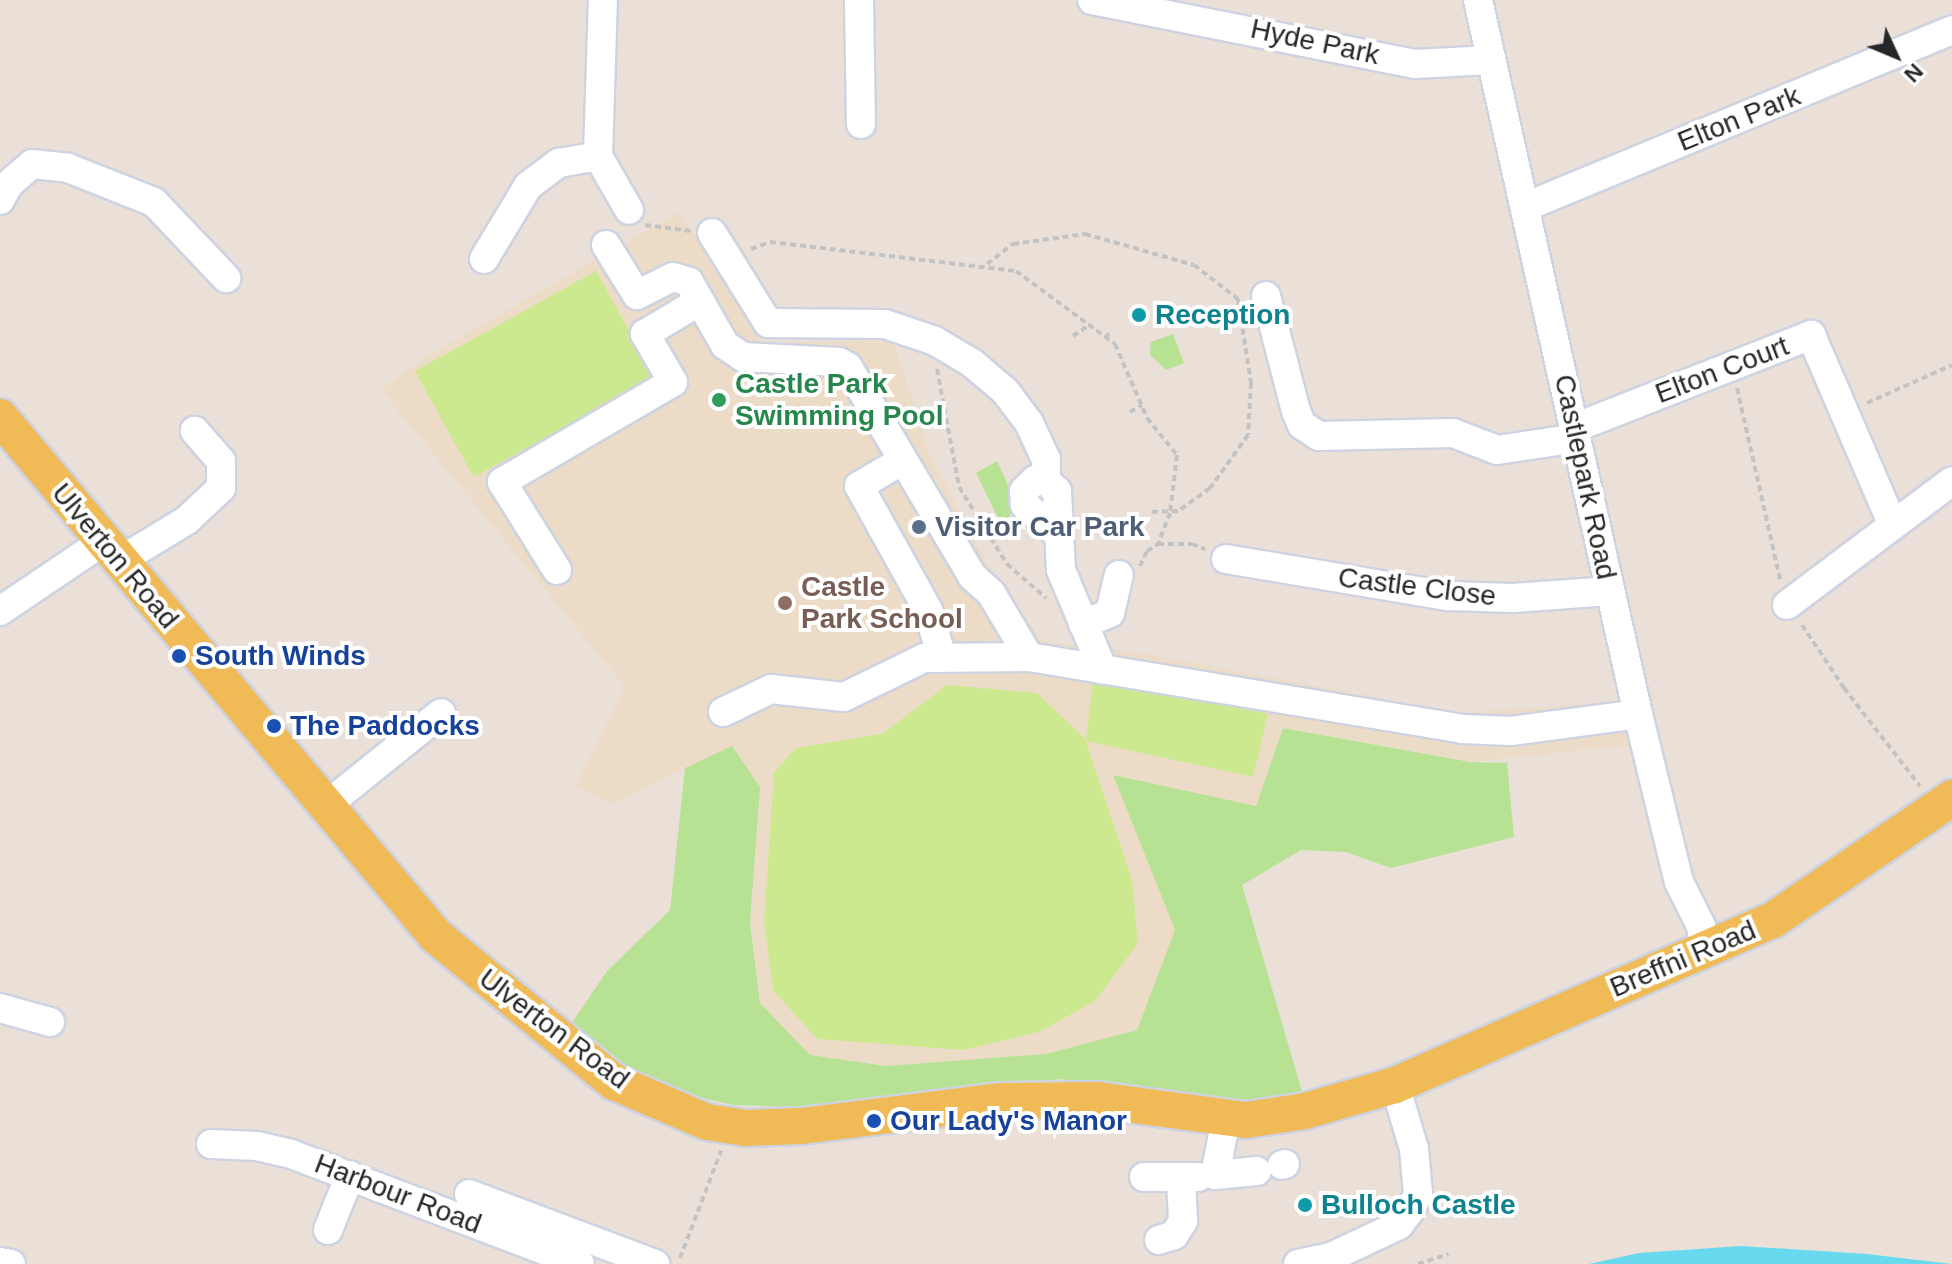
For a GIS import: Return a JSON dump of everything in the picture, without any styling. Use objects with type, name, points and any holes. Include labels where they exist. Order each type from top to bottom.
[{"type":"main road","name":"Ulverton Road","points":[[0,417],[110,552],[328,804],[436,936],[520,1011],[614,1082],[707,1122],[744,1128],[802,1126],[1017,1101],[1096,1100],[1226,1119],[1269,1120],[1395,1085]]},
{"type":"main road","name":"Breffni Road","points":[[1395,1085],[1705,950],[1819,892],[1952,798]]},
{"type":"street","points":[[603,0],[598,156],[629,210]]},
{"type":"street","points":[[859,0],[861,124]]},
{"type":"street","name":"Hyde Park","points":[[1092,0],[1415,64],[1491,60]]},
{"type":"street","name":"Castlepark Road","points":[[1478,0],[1638,714],[1679,882],[1701,926],[1705,950]]},
{"type":"street","name":"Elton Park","points":[[1525,207],[1952,30]]},
{"type":"street","points":[[484,259],[528,186],[559,163],[598,156]]},
{"type":"street","points":[[0,200],[9,184],[32,164],[68,168],[154,202],[226,278]]},
{"type":"street","points":[[712,233],[768,323],[885,324],[935,341],[1005,391],[1029,423],[1046,459],[1046,481],[1030,483],[1023,500],[1057,533],[1061,570],[1103,670]]},
{"type":"street","points":[[606,245],[637,295],[673,277],[689,282],[725,345],[743,357],[839,362],[848,367],[972,576],[991,593],[1029,657]]},
{"type":"street","points":[[1266,296],[1296,411],[1302,425],[1319,436],[1453,433],[1497,450],[1575,433]]},
{"type":"street","points":[[557,570],[502,482],[673,382],[645,334],[700,301]]},
{"type":"street","name":"Elton Court","points":[[1575,433],[1811,335],[1893,525]]},
{"type":"street","points":[[0,611],[110,552],[187,520],[221,488],[221,461],[195,431]]},
{"type":"street","points":[[903,460],[859,486],[928,610],[942,658]]},
{"type":"street","points":[[1787,605],[1952,481]]},
{"type":"street","name":"Castle Close","points":[[1226,559],[1448,596],[1513,598],[1610,591]]},
{"type":"street","points":[[1079,616],[1110,613],[1119,575]]},
{"type":"street","points":[[723,712],[771,689],[844,697],[924,658],[1029,657],[1462,729],[1511,731],[1638,714]]},
{"type":"street","points":[[328,804],[441,713]]},
{"type":"street","points":[[0,1008],[50,1022]]},
{"type":"street","points":[[1298,1264],[1331,1257],[1399,1225],[1411,1209],[1418,1194],[1414,1149],[1395,1085]]},
{"type":"street","points":[[1215,1175],[1226,1119]]},
{"type":"street","name":"Harbour Road","points":[[211,1144],[257,1146],[350,1175],[580,1264]]},
{"type":"street","points":[[1144,1177],[1181,1179],[1274,1167]]},
{"type":"street","points":[[328,1230],[350,1175]]},
{"type":"street","points":[[1159,1240],[1174,1235],[1183,1221],[1181,1179]]},
{"type":"street","points":[[469,1194],[655,1264]]},
{"type":"street","points":[[0,1262],[11,1264]]},
{"type":"path","points":[[629,210],[651,230],[712,233],[748,250],[770,242],[987,264],[1016,271],[1105,338],[1126,362],[1142,404],[1177,455],[1170,513],[1158,544],[1192,544],[1226,559]]},
{"type":"path","points":[[987,264],[1013,244],[1085,234],[1194,265],[1238,299],[1251,383],[1248,435],[1210,488],[1170,513],[1148,512]]},
{"type":"path","points":[[1073,336],[1088,326]]},
{"type":"path","points":[[1105,338],[1111,331]]},
{"type":"path","points":[[935,341],[940,404],[959,487],[1007,564],[1043,597],[1079,616]]},
{"type":"path","points":[[1846,412],[1952,365]]},
{"type":"path","points":[[1130,412],[1142,404]]},
{"type":"path","points":[[677,1264],[724,1141]]},
{"type":"path","points":[[1418,1264],[1448,1254]]},
{"type":"shaded area","name":"Castle Park School","points":[[680,212],[761,343],[893,340],[930,455],[987,564],[1041,641],[1145,654],[1459,713],[1626,701],[1636,745],[1470,762],[1284,728],[1256,806],[1113,776],[1175,930],[1137,1030],[1046,1054],[886,1066],[810,1055],[760,1003],[750,922],[759,787],[732,746],[612,804],[575,786],[625,687],[381,390],[427,356]]},
{"type":"green space","points":[[596,271],[655,377],[474,477],[415,371]]},
{"type":"green space","points":[[1173,334],[1184,363],[1166,370],[1150,355],[1151,342]]},
{"type":"green space","points":[[997,461],[1011,492],[1010,517],[999,520],[976,473]]},
{"type":"green space","points":[[1093,679],[1268,714],[1253,777],[1086,741],[1132,879],[1138,943],[1095,1001],[1039,1032],[963,1050],[817,1039],[773,990],[764,922],[774,772],[796,748],[882,734],[947,685],[1037,693],[1086,740]]},
{"type":"green space","points":[[1283,728],[1470,762],[1507,763],[1514,837],[1391,868],[1346,852],[1301,850],[1242,885],[1306,1106],[1159,1097],[1059,1079],[817,1108],[733,1105],[651,1086],[565,1033],[607,971],[670,910],[685,768],[732,746],[760,787],[750,922],[760,1003],[810,1055],[886,1066],[1046,1054],[1137,1030],[1175,930],[1113,775],[1256,806]]},
{"type":"water","points":[[1741,1246],[1867,1254],[1952,1264],[1589,1264],[1639,1253]]},
{"type":"place","name":"Reception","points":[[1139,315]]},
{"type":"place","name":"Castle Park Swimming Pool","points":[[719,400]]},
{"type":"place","name":"Visitor Car Park","points":[[919,527]]},
{"type":"place","name":"Castle Park School","points":[[785,603]]},
{"type":"place","name":"South Winds","points":[[179,656]]},
{"type":"place","name":"The Paddocks","points":[[274,726]]},
{"type":"place","name":"Our Lady's Manor","points":[[874,1121]]},
{"type":"place","name":"Bulloch Castle","points":[[1305,1205]]}]
